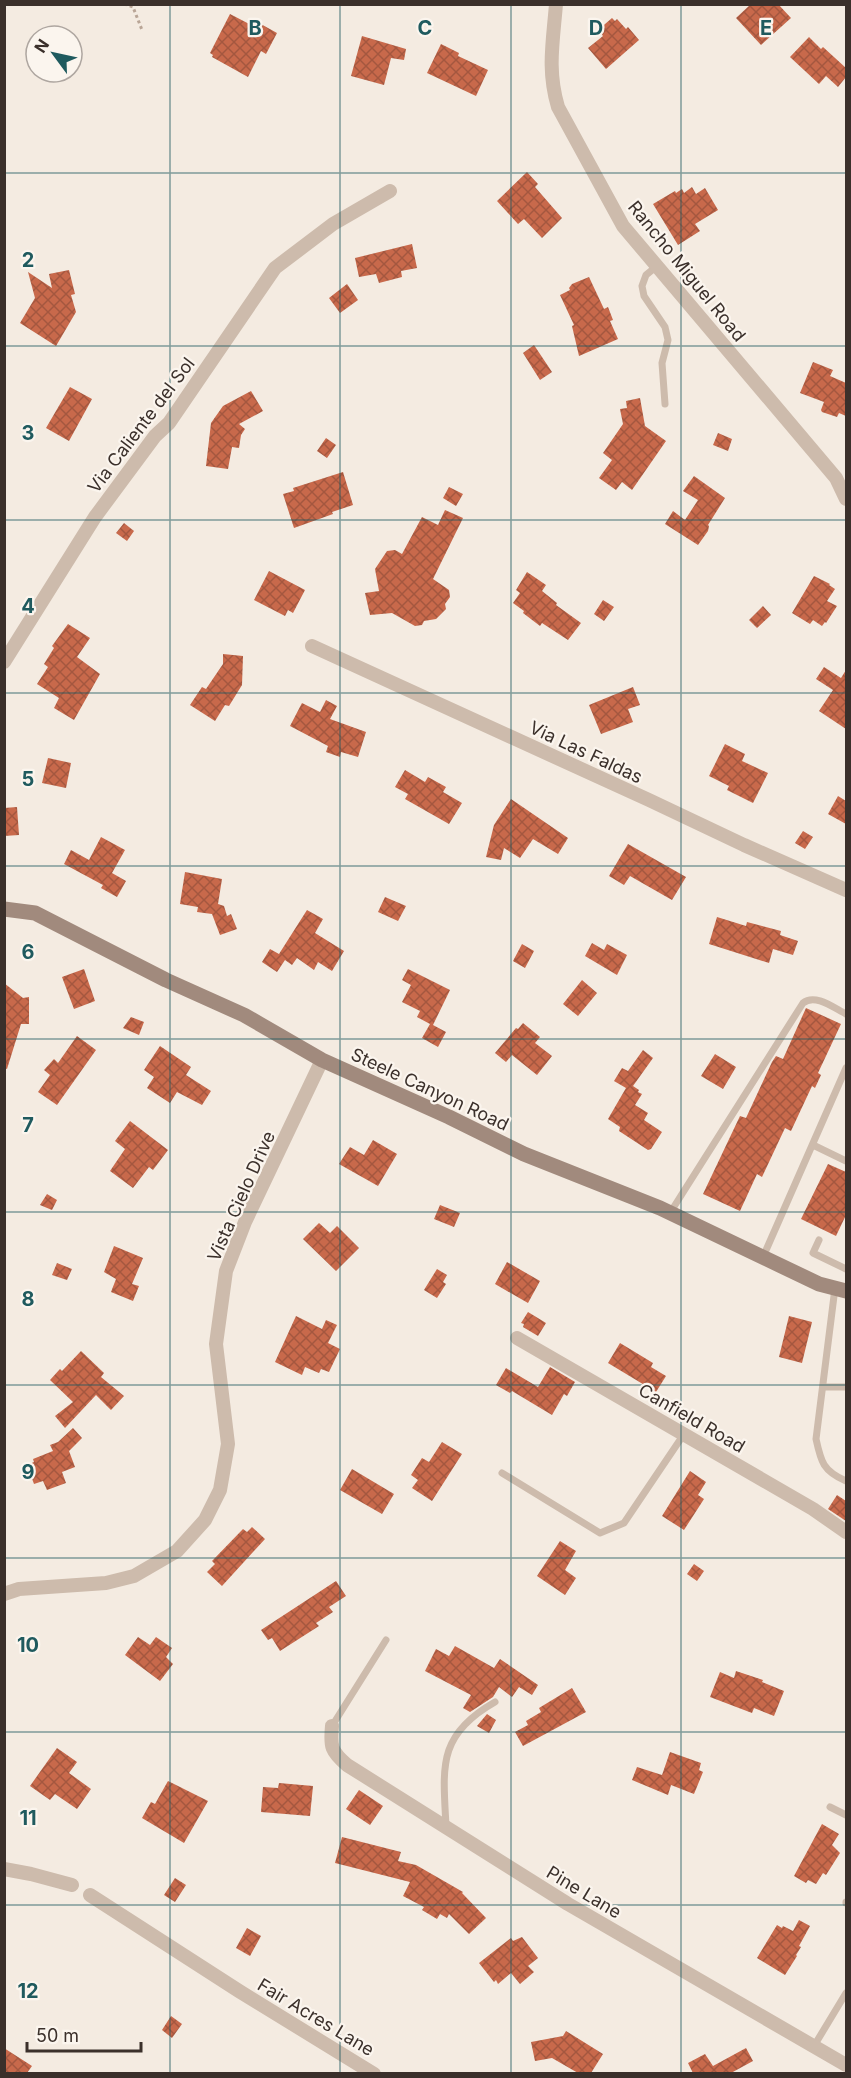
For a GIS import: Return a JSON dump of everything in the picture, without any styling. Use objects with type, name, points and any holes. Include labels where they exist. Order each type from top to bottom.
[{"type":"street","name":"Rancho Miguel Road","points":[[556,4],[550,71],[558,107],[623,226],[836,478],[846,499]]},
{"type":"street","name":"Via Caliente del Sol","points":[[4,662],[90,524],[155,436],[170,423],[275,268],[333,224],[390,191]]},
{"type":"street","name":"Via Las Faldas","points":[[312,646],[846,890]]},
{"type":"street","name":"Steele Canyon Road","points":[[4,909],[34,913],[166,980],[244,1015],[322,1060],[524,1154],[670,1213],[819,1284],[841,1290]]},
{"type":"street","name":"Vista Cielo Drive","points":[[4,1594],[19,1589],[106,1583],[134,1576],[177,1551],[205,1521],[220,1490],[228,1444],[216,1344],[226,1271],[245,1222],[322,1060]]},
{"type":"street","name":"Canfield Road","points":[[517,1338],[813,1509],[846,1532]]},
{"type":"street","name":"Pine Lane","points":[[332,1725],[330,1742],[334,1753],[347,1765],[568,1904],[846,2065]]},
{"type":"street","points":[[4,1869],[72,1885]]},
{"type":"street","name":"Fair Acres Lane","points":[[90,1895],[239,1991],[374,2073]]},
{"type":"lane","points":[[657,266],[646,275],[642,286],[644,296],[665,327],[668,340],[662,363],[664,404]]},
{"type":"lane","points":[[670,1213],[803,1003],[814,998],[846,1014]]},
{"type":"lane","points":[[763,1257],[846,1068]]},
{"type":"lane","points":[[813,1144],[846,1161]]},
{"type":"lane","points":[[819,1240],[813,1253],[846,1269]]},
{"type":"lane","points":[[841,1290],[816,1439],[821,1462],[846,1481]]},
{"type":"lane","points":[[823,1388],[846,1388]]},
{"type":"lane","points":[[502,1473],[600,1533],[624,1523],[684,1434]]},
{"type":"lane","points":[[332,1725],[386,1640]]},
{"type":"lane","points":[[446,1829],[445,1772],[447,1755],[453,1738],[475,1713],[495,1702]]},
{"type":"lane","points":[[830,1807],[846,1815]]},
{"type":"lane","points":[[813,2046],[846,1993]]},
{"type":"path","points":[[124,4],[133,7],[142,30]]},
{"type":"building","points":[[751,4],[778,4],[791,18],[761,45],[736,18]]},
{"type":"building","points":[[230,14],[257,28],[259,23],[277,33],[266,54],[261,51],[248,77],[212,57],[210,53]]},
{"type":"building","points":[[612,18],[615,21],[617,19],[626,29],[628,27],[639,40],[606,69],[588,48],[603,36],[598,30]]},
{"type":"building","points":[[362,36],[406,49],[404,60],[391,58],[384,85],[351,76]]},
{"type":"building","points":[[809,37],[846,68],[846,77],[838,87],[826,76],[819,84],[790,57]]},
{"type":"building","points":[[441,44],[459,53],[458,56],[488,70],[476,96],[427,73]]},
{"type":"building","points":[[527,172],[538,184],[535,187],[562,218],[542,238],[524,219],[518,224],[497,201]]},
{"type":"building","points":[[692,187],[696,194],[705,188],[718,210],[695,224],[700,231],[678,245],[653,204],[675,191],[676,193],[682,189],[684,193]]},
{"type":"building","points":[[412,244],[417,268],[401,271],[402,277],[379,283],[376,274],[359,277],[355,258]]},
{"type":"building","points":[[69,270],[75,294],[71,295],[76,312],[56,346],[20,323],[35,298],[28,272],[52,288],[49,274]]},
{"type":"building","points":[[589,277],[604,309],[608,307],[613,320],[610,321],[618,339],[579,356],[572,326],[574,325],[560,295],[570,290],[572,284]]},
{"type":"building","points":[[347,284],[358,300],[340,313],[329,298]]},
{"type":"building","points":[[534,345],[552,372],[540,380],[523,353]]},
{"type":"building","points":[[813,362],[833,370],[830,376],[846,383],[846,416],[839,413],[837,417],[822,412],[824,402],[800,393]]},
{"type":"building","points":[[70,387],[92,399],[69,441],[46,428]]},
{"type":"building","points":[[251,391],[263,411],[239,424],[245,429],[241,435],[239,448],[232,447],[228,469],[206,466],[211,423],[223,406]]},
{"type":"building","points":[[640,398],[645,426],[666,441],[632,490],[622,482],[616,490],[599,478],[612,460],[603,453],[623,424],[620,409],[627,408],[626,401]]},
{"type":"building","points":[[718,433],[732,439],[728,451],[713,445]]},
{"type":"building","points":[[326,438],[336,445],[327,458],[317,451]]},
{"type":"building","points":[[343,472],[353,505],[294,528],[283,494],[294,491],[293,488]]},
{"type":"building","points":[[694,476],[725,498],[698,545],[665,524],[673,511],[685,520],[698,500],[683,491]]},
{"type":"building","points":[[449,487],[463,494],[456,506],[443,498]]},
{"type":"building","points":[[445,510],[463,518],[433,579],[449,590],[450,597],[445,604],[446,609],[436,619],[424,621],[422,625],[415,626],[392,613],[370,615],[365,593],[379,591],[375,569],[387,551],[395,550],[402,554],[422,517],[438,525]]},
{"type":"building","points":[[124,523],[134,531],[127,541],[116,533]]},
{"type":"building","points":[[269,571],[305,590],[293,613],[288,610],[285,616],[254,600]]},
{"type":"building","points":[[527,572],[546,585],[542,591],[557,603],[556,605],[581,623],[568,640],[542,623],[540,626],[513,603],[520,593],[516,590]]},
{"type":"building","points":[[814,576],[835,589],[827,601],[837,606],[822,626],[813,620],[810,624],[792,613]]},
{"type":"building","points":[[603,600],[614,607],[604,621],[594,614]]},
{"type":"building","points":[[763,606],[771,615],[757,628],[749,620]]},
{"type":"building","points":[[68,624],[90,638],[77,657],[100,674],[74,720],[54,708],[59,698],[37,684],[48,667],[44,664],[54,648],[52,646]]},
{"type":"building","points":[[223,654],[243,656],[242,685],[229,706],[225,705],[215,721],[190,705],[202,687],[206,689],[223,664]]},
{"type":"building","points":[[824,667],[841,678],[846,670],[846,729],[819,711],[833,690],[816,679]]},
{"type":"building","points":[[633,687],[640,705],[628,709],[633,722],[601,734],[589,705]]},
{"type":"building","points":[[326,700],[337,706],[330,719],[366,732],[358,757],[341,752],[340,757],[326,752],[328,746],[290,726],[302,703],[320,712]]},
{"type":"building","points":[[725,744],[745,754],[742,761],[768,773],[753,803],[727,790],[729,786],[709,776]]},
{"type":"building","points":[[48,758],[71,763],[66,788],[42,783]]},
{"type":"building","points":[[405,770],[425,782],[428,777],[446,787],[443,792],[462,803],[449,824],[405,799],[408,794],[395,787]]},
{"type":"building","points":[[838,796],[846,801],[846,824],[828,814]]},
{"type":"building","points":[[511,799],[568,838],[558,854],[533,839],[520,858],[504,848],[501,860],[486,857],[494,825]]},
{"type":"building","points":[[17,807],[19,835],[4,836],[4,808]]},
{"type":"building","points":[[803,831],[813,837],[805,849],[795,843]]},
{"type":"building","points":[[101,837],[125,850],[112,873],[126,881],[117,897],[101,888],[103,885],[64,864],[71,850],[89,860]]},
{"type":"building","points":[[628,844],[686,877],[672,900],[630,876],[624,885],[609,876]]},
{"type":"building","points":[[185,872],[222,879],[218,904],[224,906],[227,916],[231,914],[237,929],[220,935],[212,914],[197,912],[198,907],[180,904]]},
{"type":"building","points":[[385,897],[406,906],[398,921],[378,912]]},
{"type":"building","points":[[307,910],[323,919],[315,933],[344,951],[332,971],[318,962],[314,970],[297,958],[292,965],[285,960],[277,972],[262,962],[270,949],[279,954]]},
{"type":"building","points":[[717,917],[746,926],[747,922],[781,931],[780,935],[798,941],[793,955],[773,949],[769,963],[709,944]]},
{"type":"building","points":[[592,943],[604,950],[607,944],[627,955],[617,975],[585,956]]},
{"type":"building","points":[[522,944],[534,951],[525,968],[513,961]]},
{"type":"building","points":[[84,969],[95,1001],[74,1009],[62,977]]},
{"type":"building","points":[[408,969],[450,990],[433,1025],[446,1032],[438,1047],[422,1038],[430,1024],[417,1017],[420,1011],[402,1002],[411,985],[402,980]]},
{"type":"building","points":[[582,980],[597,993],[578,1016],[563,1004]]},
{"type":"building","points":[[4,983],[23,998],[29,997],[29,1024],[21,1024],[7,1069],[4,1068]]},
{"type":"building","points":[[806,1008],[841,1024],[818,1073],[821,1075],[815,1088],[812,1086],[791,1131],[785,1128],[762,1177],[757,1174],[740,1211],[703,1194],[740,1116],[746,1118],[776,1056],[783,1059]]},
{"type":"building","points":[[131,1017],[144,1022],[139,1035],[123,1028]]},
{"type":"building","points":[[523,1023],[540,1037],[535,1043],[552,1056],[537,1075],[512,1055],[506,1062],[495,1053]]},
{"type":"building","points":[[77,1036],[96,1050],[57,1105],[38,1092],[50,1075],[44,1070],[54,1059],[58,1063]]},
{"type":"building","points":[[160,1046],[191,1067],[186,1075],[211,1091],[202,1105],[177,1092],[170,1103],[147,1088],[154,1077],[144,1070]]},
{"type":"building","points":[[643,1050],[653,1058],[633,1086],[642,1094],[635,1105],[648,1113],[644,1120],[662,1132],[648,1150],[619,1131],[620,1127],[608,1119],[626,1088],[614,1081],[622,1068],[628,1071]]},
{"type":"building","points":[[715,1054],[736,1067],[723,1089],[701,1076]]},
{"type":"building","points":[[130,1121],[168,1150],[153,1170],[149,1167],[133,1188],[110,1171],[125,1149],[115,1141]]},
{"type":"building","points":[[373,1140],[397,1154],[378,1186],[339,1164],[350,1147],[364,1155]]},
{"type":"building","points":[[828,1164],[846,1172],[846,1215],[836,1236],[801,1219]]},
{"type":"building","points":[[47,1194],[57,1200],[52,1210],[40,1205]]},
{"type":"building","points":[[440,1205],[460,1213],[454,1227],[434,1219]]},
{"type":"building","points":[[319,1223],[330,1233],[337,1226],[359,1248],[336,1271],[303,1239]]},
{"type":"building","points":[[114,1246],[143,1258],[132,1284],[139,1286],[133,1301],[111,1292],[116,1279],[104,1272]]},
{"type":"building","points":[[507,1262],[540,1281],[528,1303],[495,1284]]},
{"type":"building","points":[[57,1263],[72,1269],[67,1280],[52,1275]]},
{"type":"building","points":[[437,1269],[447,1275],[443,1282],[446,1284],[437,1298],[424,1290]]},
{"type":"building","points":[[528,1312],[546,1323],[538,1336],[523,1327],[524,1324],[521,1323]]},
{"type":"building","points":[[296,1316],[322,1329],[326,1320],[337,1325],[328,1343],[340,1349],[329,1372],[321,1369],[319,1373],[305,1367],[302,1375],[275,1362]]},
{"type":"building","points":[[789,1316],[812,1322],[802,1363],[779,1357]]},
{"type":"building","points":[[620,1343],[653,1363],[651,1367],[666,1376],[656,1392],[608,1363]]},
{"type":"building","points":[[81,1351],[104,1373],[101,1377],[124,1396],[111,1410],[96,1395],[65,1428],[55,1416],[73,1402],[50,1380]]},
{"type":"building","points":[[550,1367],[575,1382],[567,1396],[564,1394],[552,1415],[512,1391],[510,1393],[496,1385],[506,1368],[538,1387]]},
{"type":"building","points":[[73,1428],[82,1438],[69,1451],[75,1467],[62,1472],[66,1483],[47,1490],[43,1481],[34,1484],[27,1465],[34,1462],[33,1459],[53,1451],[50,1445],[58,1442]]},
{"type":"building","points":[[442,1442],[462,1454],[432,1501],[412,1488],[418,1480],[411,1475],[422,1458],[429,1462]]},
{"type":"building","points":[[352,1469],[394,1494],[382,1514],[340,1490]]},
{"type":"building","points":[[690,1471],[706,1482],[698,1495],[704,1499],[684,1530],[662,1516]]},
{"type":"building","points":[[837,1495],[846,1501],[846,1521],[828,1509]]},
{"type":"building","points":[[252,1527],[265,1539],[222,1586],[207,1572],[215,1564],[212,1561],[243,1529],[247,1532]]},
{"type":"building","points":[[560,1541],[576,1551],[565,1570],[576,1578],[565,1595],[537,1576]]},
{"type":"building","points":[[694,1564],[704,1571],[697,1581],[687,1574]]},
{"type":"building","points":[[336,1581],[346,1596],[329,1607],[333,1612],[316,1623],[319,1626],[280,1651],[272,1638],[268,1640],[261,1630]]},
{"type":"building","points":[[138,1637],[150,1645],[156,1637],[172,1648],[166,1657],[173,1664],[160,1681],[125,1655]]},
{"type":"building","points":[[455,1646],[494,1668],[500,1659],[538,1685],[532,1695],[519,1687],[512,1697],[499,1687],[493,1697],[470,1712],[463,1708],[471,1695],[425,1671],[436,1649],[449,1656]]},
{"type":"building","points":[[736,1671],[763,1680],[762,1682],[784,1691],[774,1716],[754,1708],[752,1713],[710,1697],[720,1672],[734,1678]]},
{"type":"building","points":[[572,1688],[586,1712],[523,1746],[515,1732],[528,1725],[526,1721],[541,1712],[539,1708]]},
{"type":"building","points":[[487,1714],[496,1720],[489,1733],[477,1726]]},
{"type":"building","points":[[57,1748],[77,1762],[69,1773],[91,1789],[77,1809],[55,1794],[50,1800],[30,1786]]},
{"type":"building","points":[[670,1752],[701,1763],[699,1770],[703,1772],[694,1794],[671,1785],[668,1795],[632,1780],[637,1767],[662,1775]]},
{"type":"building","points":[[168,1781],[208,1801],[184,1843],[142,1818],[151,1802],[155,1804]]},
{"type":"building","points":[[279,1783],[313,1786],[310,1816],[261,1812],[263,1787],[278,1788]]},
{"type":"building","points":[[359,1790],[383,1806],[370,1825],[346,1809]]},
{"type":"building","points":[[822,1824],[839,1834],[832,1845],[840,1853],[826,1875],[823,1873],[816,1884],[808,1880],[806,1883],[794,1876]]},
{"type":"building","points":[[342,1837],[401,1852],[398,1861],[416,1865],[463,1892],[486,1918],[469,1934],[449,1914],[447,1918],[440,1914],[437,1919],[422,1910],[424,1907],[403,1896],[410,1882],[335,1863]]},
{"type":"building","points":[[175,1878],[186,1885],[175,1902],[164,1895]]},
{"type":"building","points":[[799,1920],[810,1926],[799,1946],[801,1947],[797,1956],[785,1975],[757,1958],[777,1925],[793,1931]]},
{"type":"building","points":[[247,1928],[261,1936],[250,1956],[236,1948]]},
{"type":"building","points":[[522,1937],[538,1958],[528,1966],[534,1972],[520,1984],[511,1973],[498,1984],[496,1980],[494,1982],[479,1963],[511,1938],[513,1941]]},
{"type":"building","points":[[171,2016],[182,2024],[172,2038],[162,2030]]},
{"type":"building","points":[[566,2031],[603,2054],[591,2073],[578,2073],[552,2058],[535,2061],[531,2042],[563,2036]]},
{"type":"building","points":[[4,2048],[32,2066],[27,2073],[4,2073]]},
{"type":"building","points":[[746,2048],[753,2061],[731,2073],[693,2073],[688,2063],[705,2054],[713,2066]]}]
